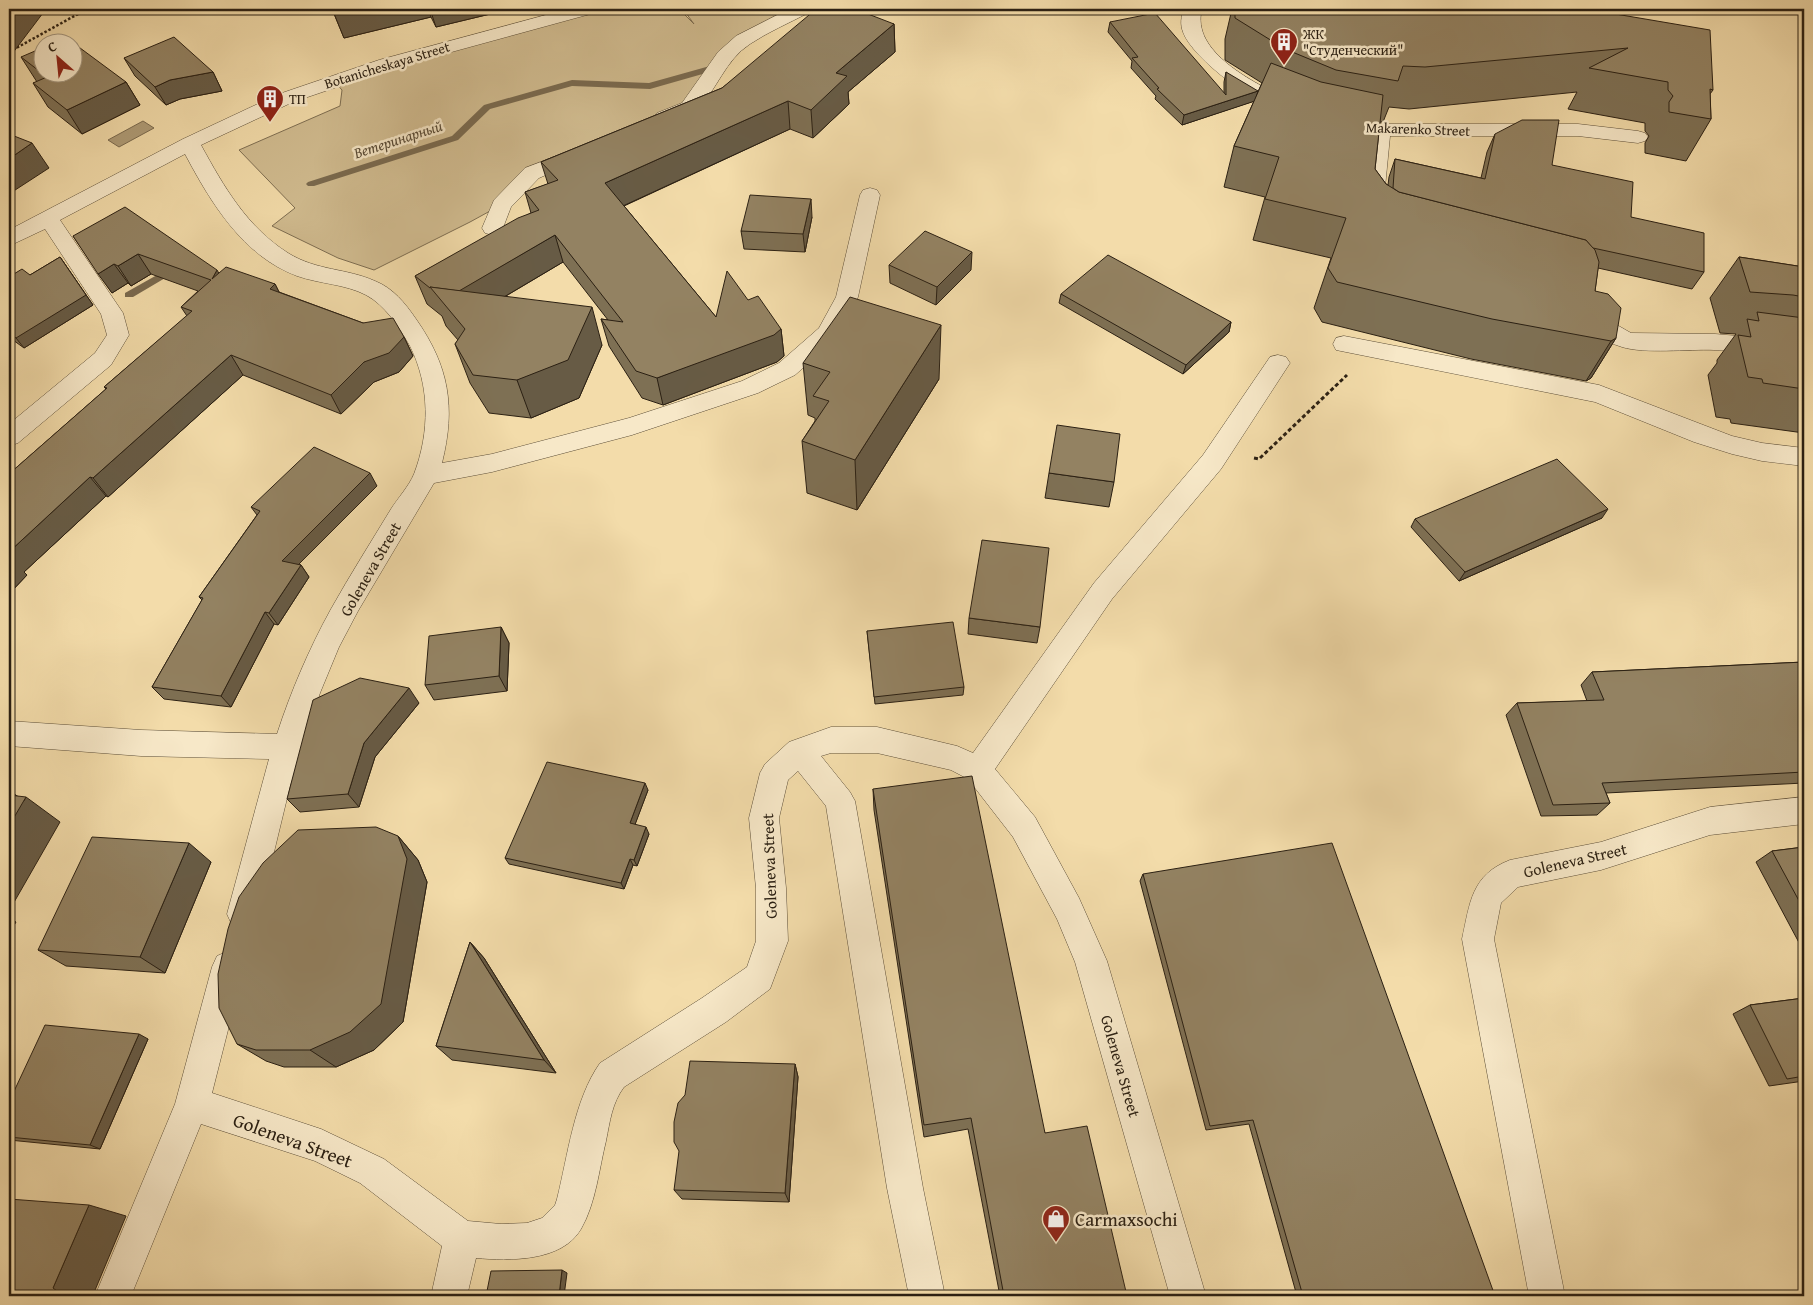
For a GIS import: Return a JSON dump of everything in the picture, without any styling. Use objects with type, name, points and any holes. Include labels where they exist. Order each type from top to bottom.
[{"type":"street","name":"Botanicheskaya Street","points":[[9,239],[190,143],[286,98],[333,80],[386,64],[588,9]]},
{"type":"street","points":[[644,126],[689,107],[725,56],[743,40],[802,9]]},
{"type":"street","points":[[1192,9],[1190,22],[1194,38],[1206,53],[1258,92],[1297,111]]},
{"type":"street","name":"Makarenko Street","points":[[1345,124],[1381,130],[1578,130],[1638,137]]},
{"type":"street","points":[[1381,130],[1373,210],[1386,222]]},
{"type":"street","name":"Goleneva Street","points":[[113,1296],[192,1104],[286,747],[319,662],[354,592],[426,475],[436,437],[438,408],[434,371],[418,339],[383,294],[357,281],[325,277],[303,270],[273,253],[247,234],[228,210],[190,143]]},
{"type":"street","points":[[492,228],[501,204],[532,173],[590,148]]},
{"type":"street","points":[[426,475],[492,463],[632,426],[750,387],[787,368],[828,333],[847,297],[870,196]]},
{"type":"street","points":[[9,436],[104,359],[118,335],[112,313],[48,218]]},
{"type":"street","points":[[1588,289],[1590,310],[1595,320],[1617,336],[1630,341],[1715,342],[1761,346],[1804,353]]},
{"type":"street","points":[[1344,344],[1599,394],[1703,436],[1732,445],[1762,452],[1804,456]]},
{"type":"street","points":[[978,770],[1103,591],[1212,462],[1278,364]]},
{"type":"street","points":[[9,733],[141,743],[286,747]]},
{"type":"street","name":"Goleneva Street","points":[[192,1104],[320,1146],[372,1171],[462,1239],[501,1242],[527,1241],[553,1232],[568,1217],[575,1199],[596,1104],[602,1089],[612,1074],[714,1010],[759,978],[772,941],[764,818],[775,773],[800,752],[831,740],[877,740],[941,754],[978,770],[1024,827],[1068,909],[1090,961],[1188,1296]]},
{"type":"street","points":[[800,752],[840,801],[905,1188],[927,1296]]},
{"type":"street","name":"Goleneva Street","points":[[1547,1296],[1478,939],[1487,895],[1510,874],[1602,856],[1710,821],[1804,810]]},
{"type":"street","points":[[449,1296],[462,1239]]},
{"type":"path","points":[[9,52],[87,9]]},
{"type":"path","points":[[1259,459],[1374,350]]},
{"type":"shaded area","points":[[588,9],[679,9],[694,24],[683,9],[802,9],[743,40],[689,107],[532,173],[501,205],[374,270],[338,258],[272,226],[295,208],[239,150],[340,106],[342,90],[333,80]]},
{"type":"shaded area","points":[[143,121],[154,128],[119,147],[108,140]]},
{"type":"building","points":[[824,9],[855,9],[894,24],[836,73],[847,76],[811,110],[788,101],[605,183],[716,317],[727,271],[748,300],[758,296],[781,329],[774,335],[657,378],[636,371],[601,319],[623,322],[555,235],[459,291],[430,288],[415,276],[518,218],[539,210],[525,192],[558,180],[541,162],[722,88],[815,10],[820,12]]},
{"type":"building","points":[[1235,9],[1586,9],[1710,30],[1713,90],[1710,89],[1711,119],[1669,112],[1669,102],[1673,96],[1668,90],[1668,82],[1589,68],[1628,48],[1425,67],[1403,66],[1398,81],[1336,70],[1285,49],[1235,18]]},
{"type":"building","points":[[1155,13],[1226,95],[1226,72],[1258,91],[1184,115],[1157,89],[1159,88],[1132,58],[1138,57],[1110,22]]},
{"type":"building","points":[[174,37],[213,72],[170,80],[155,87],[124,58]]},
{"type":"building","points":[[82,49],[126,82],[67,110],[33,83],[82,82]]},
{"type":"building","points":[[32,52],[32,65],[21,57]]},
{"type":"building","points":[[1271,63],[1321,82],[1383,95],[1375,169],[1386,184],[1399,192],[1586,240],[1595,250],[1599,262],[1595,291],[1608,294],[1621,308],[1616,338],[1611,341],[1492,319],[1337,282],[1328,268],[1346,218],[1265,199],[1279,157],[1234,146]]},
{"type":"building","points":[[1522,120],[1559,120],[1552,165],[1633,182],[1631,217],[1704,233],[1704,272],[1593,248],[1586,240],[1399,192],[1393,188],[1395,159],[1485,179],[1495,134]]},
{"type":"building","points":[[9,134],[32,143],[9,159]]},
{"type":"building","points":[[750,195],[811,199],[803,234],[741,231]]},
{"type":"building","points":[[125,207],[217,270],[212,279],[226,267],[275,284],[270,289],[363,323],[393,318],[404,337],[389,353],[364,362],[331,395],[231,355],[93,478],[90,477],[9,552],[9,474],[107,388],[104,387],[192,311],[181,307],[211,280],[138,254],[118,266],[114,264],[98,274],[73,236]]},
{"type":"building","points":[[925,231],[972,252],[937,287],[889,265]]},
{"type":"building","points":[[1108,255],[1231,322],[1186,365],[1061,294]]},
{"type":"building","points":[[60,257],[86,295],[16,338],[9,333],[9,277],[22,269],[30,275]]},
{"type":"building","points":[[1739,257],[1804,267],[1804,297],[1750,292]]},
{"type":"building","points":[[430,287],[592,307],[568,360],[517,380],[473,375],[455,344],[465,329]]},
{"type":"building","points":[[850,297],[941,325],[855,460],[802,441],[829,401],[813,396],[830,372],[803,363]]},
{"type":"building","points":[[1757,312],[1804,318],[1804,389],[1763,383],[1762,379],[1748,377],[1738,335],[1751,337],[1747,319],[1759,321]]},
{"type":"building","points":[[1057,425],[1120,434],[1114,482],[1049,473]]},
{"type":"building","points":[[314,447],[370,473],[282,561],[301,565],[269,613],[265,612],[221,696],[152,687],[203,598],[199,597],[260,511],[251,507]]},
{"type":"building","points":[[1557,459],[1608,509],[1465,572],[1415,519]]},
{"type":"building","points":[[982,540],[1049,548],[1040,627],[969,618]]},
{"type":"building","points":[[953,622],[964,687],[874,697],[867,631]]},
{"type":"building","points":[[501,627],[499,676],[425,685],[429,636]]},
{"type":"building","points":[[1804,662],[1804,772],[1602,783],[1610,803],[1553,805],[1517,703],[1604,700],[1592,672]]},
{"type":"building","points":[[360,678],[409,688],[364,743],[348,794],[287,799],[313,700]]},
{"type":"building","points":[[547,762],[645,783],[630,823],[646,827],[634,860],[630,859],[621,883],[505,858]]},
{"type":"building","points":[[972,776],[1045,1133],[1087,1126],[1127,1296],[1004,1296],[971,1118],[924,1125],[873,789]]},
{"type":"building","points":[[9,795],[26,797],[9,826]]},
{"type":"building","points":[[376,827],[398,836],[407,859],[381,1004],[350,1032],[310,1050],[256,1050],[237,1044],[219,1008],[218,974],[228,929],[239,897],[263,863],[298,830]]},
{"type":"building","points":[[92,837],[189,843],[140,957],[38,950]]},
{"type":"building","points":[[1332,843],[1495,1296],[1303,1296],[1253,1120],[1210,1126],[1143,874]]},
{"type":"building","points":[[1804,847],[1804,910],[1772,851]]},
{"type":"building","points":[[470,942],[544,1060],[436,1046]]},
{"type":"building","points":[[1804,998],[1804,1076],[1787,1079],[1750,1005]]},
{"type":"building","points":[[45,1025],[139,1034],[90,1145],[9,1137],[9,1102]]},
{"type":"building","points":[[690,1061],[795,1064],[785,1193],[674,1190],[679,1151],[674,1142],[674,1122],[678,1103],[685,1095]]},
{"type":"building","points":[[9,1199],[89,1205],[53,1288],[57,1291],[55,1296],[9,1296]]},
{"type":"building","points":[[562,1270],[559,1296],[486,1296],[491,1271]]},
{"type":"waterway","name":"Ветеринарный","points":[[311,184],[455,138],[487,107],[572,83],[650,86],[717,67]]},
{"type":"waterway","points":[[129,295],[173,269]]},
{"type":"place","name":"ЖК \"Студенческий\"","points":[[1284,66]]},
{"type":"place","name":"ТП","points":[[270,123]]},
{"type":"place","name":"Carmaxsochi","points":[[1056,1243]]}]
